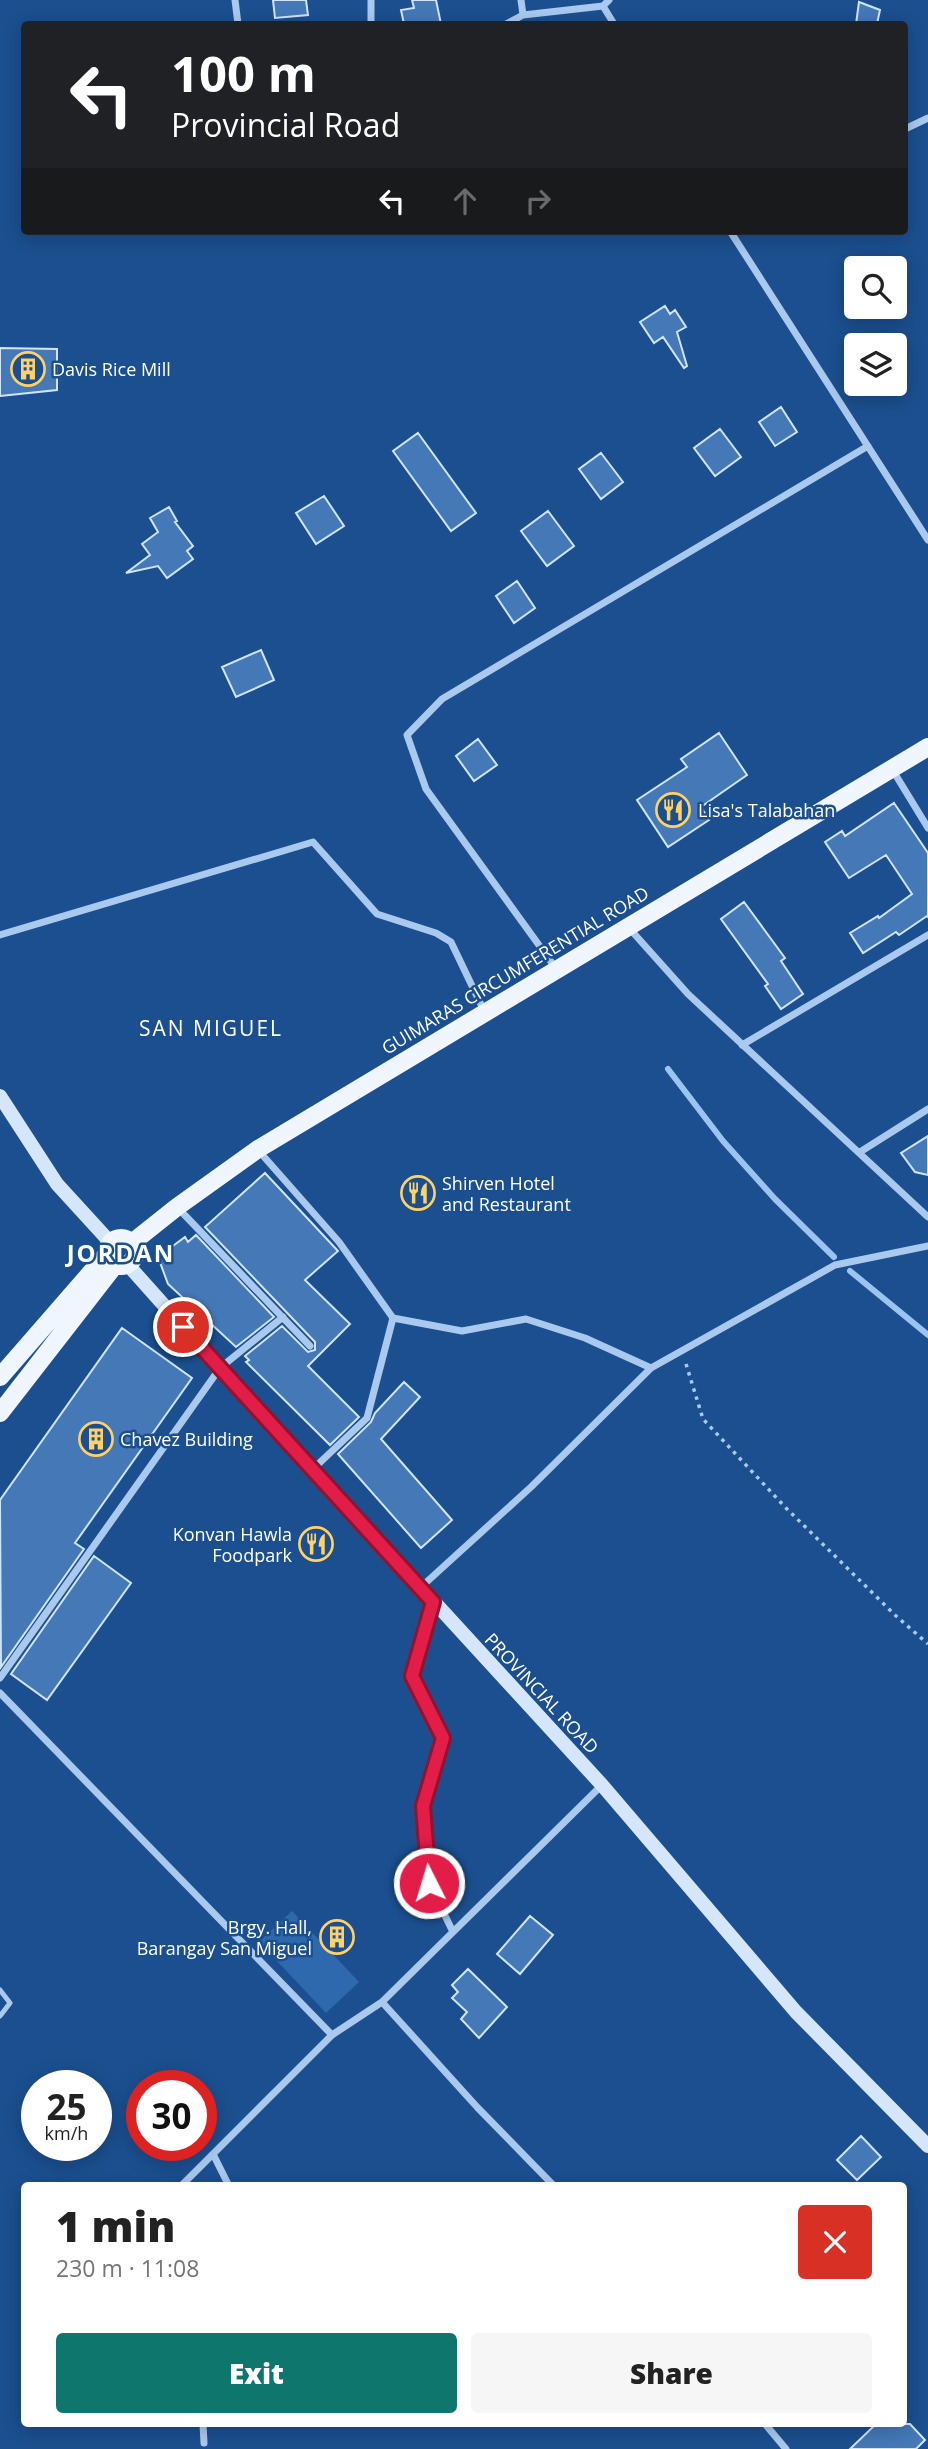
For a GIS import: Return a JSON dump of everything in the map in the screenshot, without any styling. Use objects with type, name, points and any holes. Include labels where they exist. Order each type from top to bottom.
[{"type":"main road","name":"GUIMARAS CIRCUMFERENTIAL ROAD","points":[[115,1256],[136,1254],[133,1242],[177,1206],[258,1149],[928,747]]},
{"type":"main road","points":[[0,1377],[115,1256]]},
{"type":"main road","points":[[0,1413],[115,1256]]},
{"type":"street","points":[[235,0],[238,21]]},
{"type":"street","points":[[370,0],[371,21]]},
{"type":"street","points":[[521,0],[523,15]]},
{"type":"street","points":[[512,21],[523,15],[606,3],[613,21]]},
{"type":"street","points":[[908,128],[928,118]]},
{"type":"street","points":[[733,235],[928,540]]},
{"type":"street","points":[[557,970],[426,789],[407,735],[442,699],[868,446]]},
{"type":"street","points":[[891,769],[928,828]]},
{"type":"street","points":[[0,935],[313,842],[377,914],[436,933],[451,942],[485,1014]]},
{"type":"street","points":[[627,926],[688,994],[928,1217]]},
{"type":"street","points":[[742,1045],[928,935]]},
{"type":"street","name":"PROVINCIAL ROAD","points":[[0,1096],[57,1184],[115,1256],[602,1786],[796,2012],[928,2146]]},
{"type":"street","points":[[860,1152],[928,1109]]},
{"type":"street","points":[[258,1149],[339,1242],[393,1318],[462,1331],[526,1319],[585,1339],[651,1368]]},
{"type":"street","points":[[177,1206],[310,1346]]},
{"type":"street","points":[[420,1588],[531,1487],[651,1368],[835,1265],[928,1246]]},
{"type":"street","points":[[0,1678],[220,1368],[284,1317]]},
{"type":"street","points":[[312,1469],[368,1418],[393,1318]]},
{"type":"street","points":[[433,1602],[412,1676],[443,1738],[423,1806],[429,1883],[453,1932]]},
{"type":"street","points":[[0,1693],[332,2035]]},
{"type":"street","points":[[217,2150],[332,2035],[382,2002],[602,1786]]},
{"type":"street","points":[[382,2002],[477,2107],[550,2182]]},
{"type":"street","points":[[185,2182],[206,2161]]},
{"type":"street","points":[[216,2161],[227,2182]]},
{"type":"street","points":[[203,2427],[204,2443]]},
{"type":"street","points":[[768,2427],[786,2449]]},
{"type":"lane","points":[[0,1990],[10,2003],[0,2016]]},
{"type":"path","points":[[683,1351],[703,1419],[786,1508],[928,1644]]},
{"type":"shaded area","points":[[292,1911],[359,1982],[326,2013],[259,1942]]},
{"type":"building","points":[[273,0],[306,0],[308,15],[275,18]]},
{"type":"building","points":[[412,0],[436,0],[440,21],[403,21],[401,10],[414,8]]},
{"type":"building","points":[[859,2],[880,10],[878,21],[856,21]]},
{"type":"building","points":[[665,306],[670,314],[675,310],[686,327],[677,332],[687,366],[684,368],[663,337],[654,343],[640,322]]},
{"type":"building","name":"Davis Rice Mill","points":[[0,348],[57,349],[57,390],[0,396]]},
{"type":"building","points":[[781,407],[797,432],[775,446],[759,422]]},
{"type":"building","points":[[720,429],[741,457],[715,476],[694,448]]},
{"type":"building","points":[[418,433],[476,513],[451,531],[393,451]]},
{"type":"building","points":[[601,453],[623,482],[601,499],[579,469]]},
{"type":"building","points":[[324,496],[344,526],[316,544],[296,513]]},
{"type":"building","points":[[169,507],[177,521],[175,522],[193,546],[187,551],[193,559],[167,578],[158,566],[126,573],[150,555],[142,544],[158,532],[150,518]]},
{"type":"building","points":[[548,511],[574,546],[547,566],[521,531]]},
{"type":"building","points":[[517,581],[535,608],[514,623],[496,596]]},
{"type":"building","points":[[261,650],[274,680],[236,697],[222,667]]},
{"type":"building","points":[[719,733],[747,775],[701,807],[709,820],[668,847],[637,800],[687,767],[681,759]]},
{"type":"building","points":[[478,739],[497,765],[474,781],[456,756]]},
{"type":"building","points":[[894,803],[928,853],[928,917],[899,935],[896,932],[863,953],[850,933],[878,916],[879,918],[912,894],[886,855],[849,878],[825,842],[842,831],[845,836]]},
{"type":"building","points":[[744,902],[785,958],[781,961],[803,994],[781,1009],[765,986],[768,984],[721,919]]},
{"type":"building","points":[[928,1136],[928,1175],[915,1172],[901,1153]]},
{"type":"building","points":[[265,1173],[338,1251],[305,1280],[350,1324],[308,1366],[359,1417],[330,1445],[246,1362],[249,1360],[245,1356],[282,1326],[308,1352],[315,1350],[315,1342],[205,1227]]},
{"type":"building","points":[[196,1235],[274,1317],[236,1347],[168,1284],[158,1257],[185,1237],[188,1242]]},
{"type":"building","name":"Chavez Building","points":[[122,1328],[192,1378],[75,1543],[84,1549],[1,1667],[0,1500]]},
{"type":"building","points":[[404,1382],[420,1397],[381,1439],[452,1520],[421,1548],[338,1454],[371,1422],[375,1413]]},
{"type":"building","points":[[94,1556],[131,1583],[47,1700],[11,1674]]},
{"type":"building","points":[[530,1916],[553,1935],[520,1974],[497,1954]]},
{"type":"building","points":[[468,1969],[507,2007],[479,2038],[461,2019],[467,2012],[452,1998],[458,1992],[452,1985]]},
{"type":"building","points":[[861,2136],[881,2157],[857,2180],[837,2160]]},
{"type":"building","points":[[907,2424],[910,2424],[925,2440],[916,2449],[850,2449],[873,2427],[907,2427]]},
{"type":"waterway","points":[[668,1069],[723,1141],[775,1199],[834,1257]]},
{"type":"waterway","points":[[850,1271],[928,1335]]},
{"type":"place","name":"Davis Rice Mill","points":[[28,369]]},
{"type":"place","name":"Lisa's Talabahan","points":[[673,810]]},
{"type":"place","name":"Shirven Hotel and Restaurant","points":[[418,1193]]},
{"type":"place","name":"Chavez Building","points":[[96,1439]]},
{"type":"place","name":"Konvan Hawla Foodpark","points":[[316,1544]]},
{"type":"place","name":"Brgy. Hall, Barangay San Miguel","points":[[337,1937]]},
{"type":"district","name":"SAN MIGUEL","points":[[211,1028]]},
{"type":"district","name":"JORDAN","points":[[121,1252]]},
{"type":"route","points":[[183,1327],[433,1602],[412,1676],[443,1738],[423,1806],[429,1883]]}]
